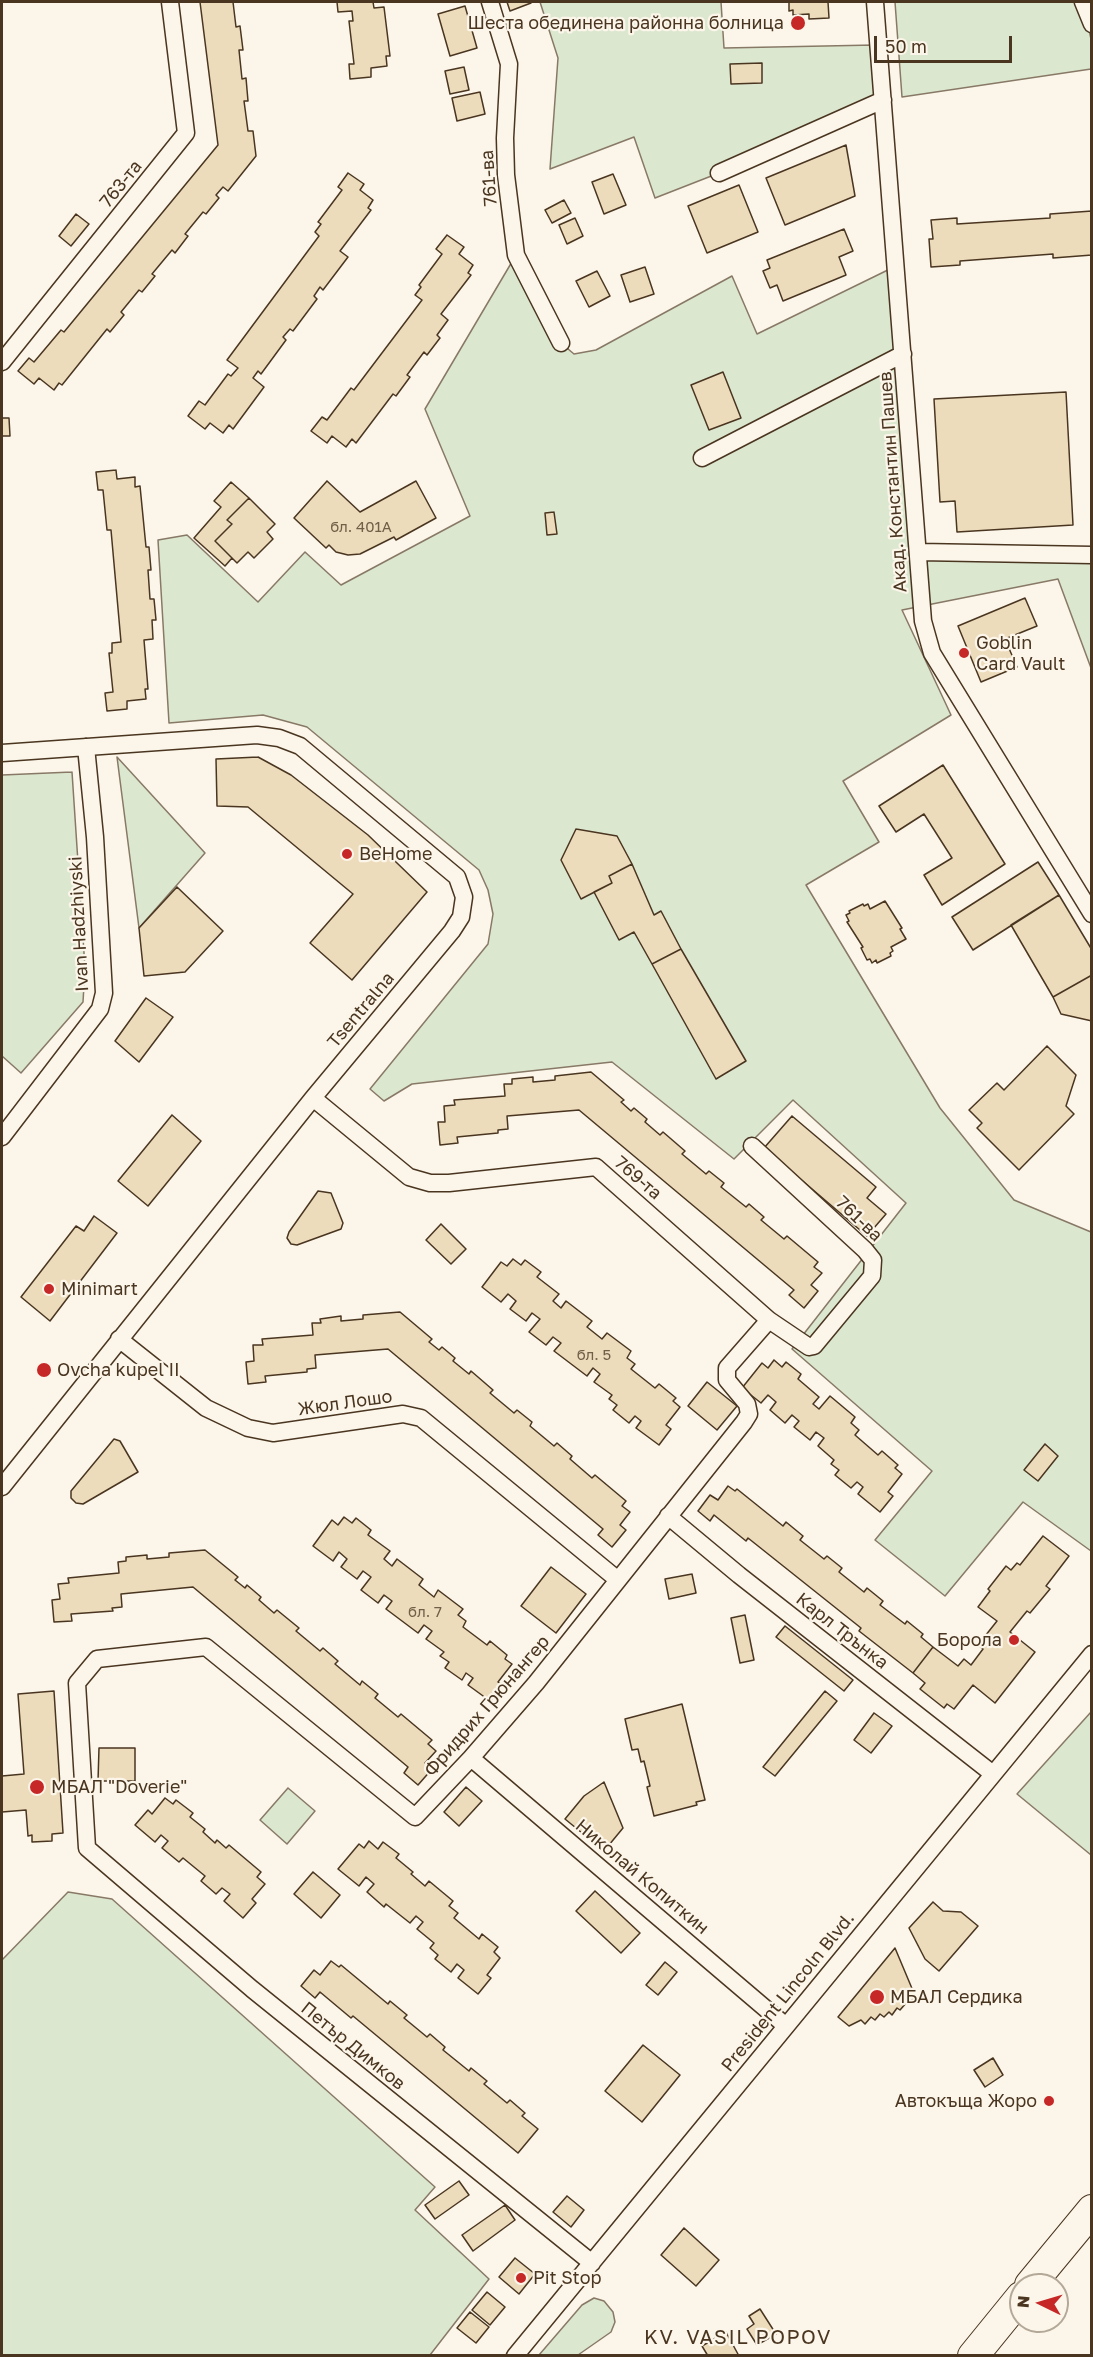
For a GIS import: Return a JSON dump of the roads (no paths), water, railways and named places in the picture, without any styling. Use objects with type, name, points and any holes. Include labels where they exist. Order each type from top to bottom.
[{"type":"highway","points":[[1040,2273],[1092,2210]]},
{"type":"highway","points":[[973,2355],[1009,2311]]},
{"type":"street","name":"763-та","points":[[2,362],[186,133],[170,2]]},
{"type":"street","name":"761-ва","points":[[490,2],[509,64],[505,138],[506,175],[516,255],[561,343]]},
{"type":"street","name":"Акад. Константин Пашев","points":[[875,2],[923,621],[932,653],[1092,914]]},
{"type":"street","points":[[1083,2],[1092,24]]},
{"type":"street","points":[[719,173],[883,100]]},
{"type":"street","points":[[702,458],[903,354]]},
{"type":"street","points":[[919,552],[1092,555]]},
{"type":"street","name":"Tsentralna","points":[[2,753],[256,735],[290,742],[300,746],[457,878],[464,897],[461,917],[452,931],[313,1098],[2,1487]]},
{"type":"street","name":"Ivan Hadzhiyski","points":[[2,1137],[100,1009],[104,993],[86,747]]},
{"type":"street","name":"769-та","points":[[313,1098],[409,1177],[430,1183],[449,1183],[596,1167],[769,1320]]},
{"type":"street","name":"761-ва","points":[[752,1146],[873,1260],[872,1276],[814,1346],[809,1347],[802,1344],[769,1320]]},
{"type":"street","name":"Фридрих Грюнангер","points":[[94,1855],[87,1848],[77,1683],[97,1659],[206,1647],[415,1817],[471,1758],[536,1683],[744,1422],[749,1414],[747,1404],[727,1380],[727,1368],[769,1320]]},
{"type":"street","name":"Жюл Лошо","points":[[119,1339],[206,1408],[248,1428],[273,1433],[403,1414],[420,1418],[618,1580]]},
{"type":"street","name":"Карл Трънка","points":[[668,1516],[993,1774]]},
{"type":"street","name":"President Lincoln Blvd.","points":[[515,2355],[1092,1653]]},
{"type":"street","name":"Николай Копиткин","points":[[471,1758],[786,2026]]},
{"type":"street","name":"Петър Димков","points":[[94,1855],[269,2003],[592,2263]]},
{"type":"place","name":"Шеста обединена районна болница","points":[[798,23]]},
{"type":"place","name":"Goblin Card Vault","points":[[964,653]]},
{"type":"place","name":"BeHome","points":[[347,854]]},
{"type":"place","name":"Minimart","points":[[49,1289]]},
{"type":"place","name":"Ovcha kupel II","points":[[44,1370]]},
{"type":"place","name":"Борола","points":[[1014,1640]]},
{"type":"place","name":"МБАЛ \"Doverie\"","points":[[37,1787]]},
{"type":"place","name":"МБАЛ Сердика","points":[[877,1997]]},
{"type":"place","name":"Автокъща Жоро","points":[[1049,2101]]},
{"type":"place","name":"Pit Stop","points":[[521,2278]]},
{"type":"district","name":"KV. VASIL POPOV","points":[[738,2338]]}]
